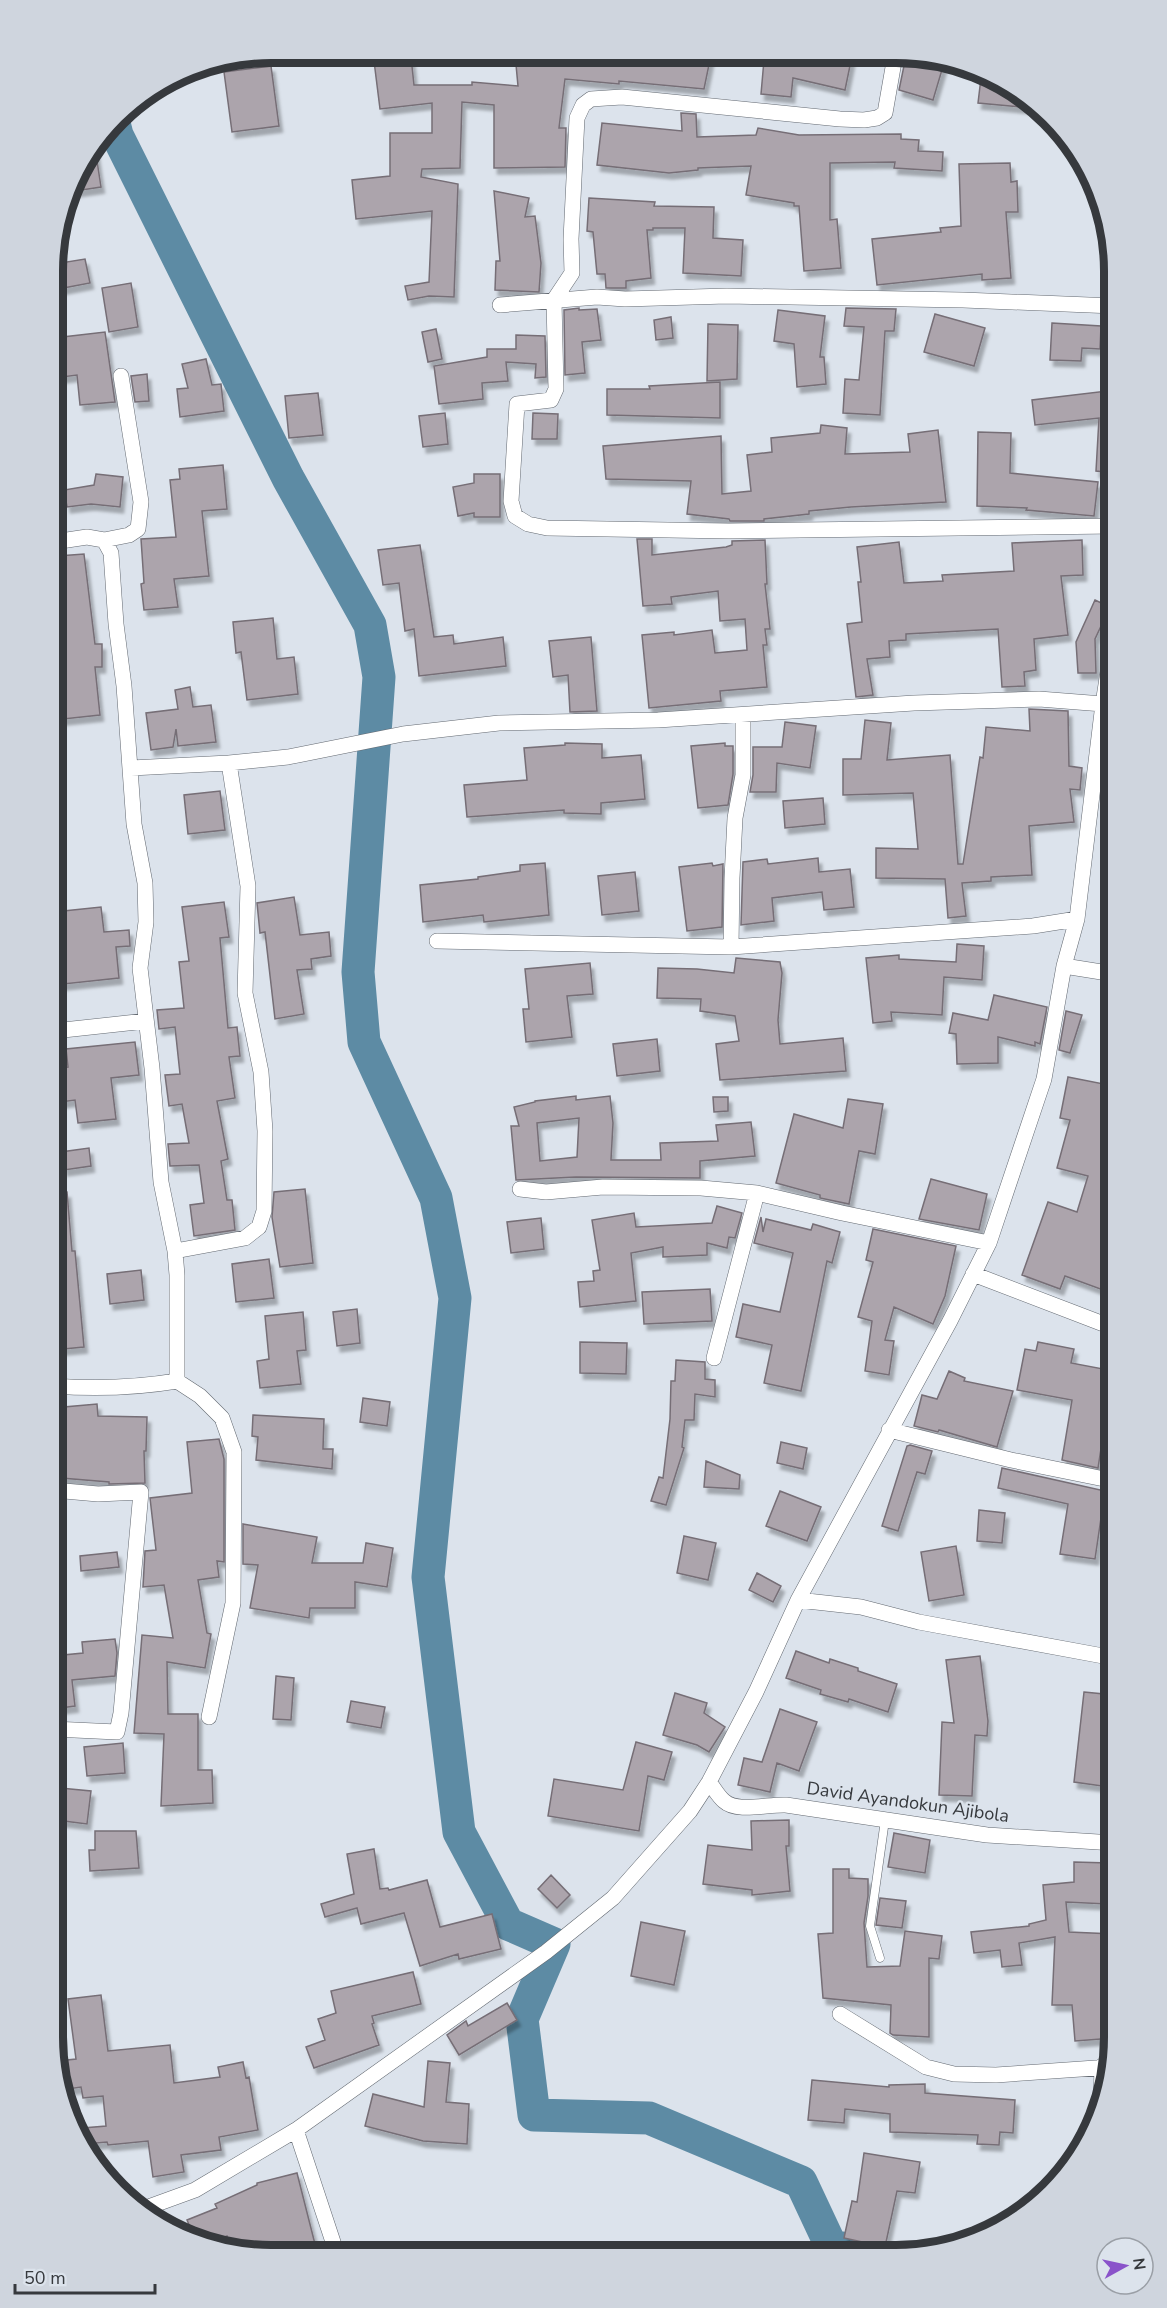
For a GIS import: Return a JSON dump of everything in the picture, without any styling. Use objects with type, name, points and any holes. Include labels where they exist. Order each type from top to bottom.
[{"type":"street","points":[[894,63],[885,113],[871,119],[840,119],[646,98],[591,99],[583,105],[577,118],[571,239],[572,273],[554,300],[556,389],[551,400],[518,404],[512,501],[515,516],[528,524],[547,528],[729,531],[1104,526]]},
{"type":"street","points":[[500,305],[597,297],[625,299],[727,296],[963,300],[1104,306]]},
{"type":"street","points":[[63,541],[87,537],[104,540],[129,534],[138,529],[141,502],[121,376]]},
{"type":"street","points":[[104,540],[111,553],[134,824],[145,883],[146,922],[140,968],[152,1068],[161,1182],[175,1251],[177,1381]]},
{"type":"street","points":[[150,2206],[195,2190],[296,2130],[546,1952],[613,1898],[690,1811],[709,1782],[756,1692],[798,1600],[950,1321],[989,1243],[1044,1079],[1064,966],[1077,919],[1104,698]]},
{"type":"street","points":[[131,768],[230,763],[288,757],[403,734],[499,723],[658,720],[902,704],[1039,699],[1103,704]]},
{"type":"street","points":[[731,947],[735,818],[742,775],[743,716]]},
{"type":"street","points":[[175,1251],[245,1238],[259,1227],[264,1211],[265,1131],[261,1072],[245,993],[248,885],[230,763]]},
{"type":"street","points":[[437,941],[731,947],[1022,927],[1077,919]]},
{"type":"street","points":[[1064,966],[1104,972]]},
{"type":"street","points":[[63,1031],[146,1021]]},
{"type":"street","points":[[520,1189],[546,1192],[603,1187],[701,1188],[757,1193],[989,1243]]},
{"type":"street","points":[[714,1358],[757,1193]]},
{"type":"street","points":[[973,1274],[1104,1324]]},
{"type":"street","points":[[63,1387],[95,1389],[147,1386],[177,1381],[200,1396],[222,1418],[234,1452],[234,1603],[209,1717]]},
{"type":"street","points":[[889,1430],[1011,1460],[1104,1479]]},
{"type":"street","points":[[63,1491],[98,1494],[141,1492],[121,1713],[117,1732],[63,1729]]},
{"type":"street","points":[[798,1600],[861,1607],[919,1622],[1104,1656]]},
{"type":"street","name":"David Ayandokun Ajibola","points":[[709,1782],[724,1801],[733,1807],[786,1805],[987,1835],[1104,1842]]},
{"type":"street","points":[[840,2014],[926,2067],[954,2074],[996,2075],[1101,2067]]},
{"type":"street","points":[[296,2130],[334,2245]]},
{"type":"lane","points":[[880,1958],[870,1926],[885,1820]]},
{"type":"building","points":[[374,63],[412,63],[414,85],[472,85],[472,82],[518,86],[516,63],[709,63],[704,89],[619,81],[619,84],[565,79],[559,128],[566,128],[565,167],[494,168],[494,105],[462,102],[460,168],[422,169],[421,177],[458,184],[454,297],[429,296],[408,300],[405,286],[429,282],[432,211],[356,219],[352,180],[390,176],[390,133],[432,133],[432,103],[380,109]]},
{"type":"building","points":[[764,63],[851,63],[845,90],[793,78],[791,97],[761,94]]},
{"type":"building","points":[[905,63],[942,69],[933,100],[899,90]]},
{"type":"building","points":[[271,66],[279,126],[232,132],[224,72]]},
{"type":"building","points":[[981,81],[1023,107],[978,103]]},
{"type":"building","points":[[681,113],[696,114],[697,137],[756,135],[758,128],[799,135],[901,134],[901,139],[919,140],[918,151],[943,152],[942,171],[894,168],[895,162],[830,163],[830,220],[837,219],[841,268],[804,271],[799,206],[794,206],[794,203],[746,195],[751,166],[698,168],[698,170],[669,173],[597,165],[602,123],[682,131]]},
{"type":"building","points":[[97,158],[101,187],[80,190]]},
{"type":"building","points":[[1010,163],[1011,182],[1017,181],[1018,212],[1006,212],[1011,278],[982,280],[982,274],[877,285],[872,239],[941,232],[940,228],[961,226],[959,164]]},
{"type":"building","points":[[494,191],[529,198],[525,217],[535,216],[541,263],[539,292],[495,290],[496,261],[500,261]]},
{"type":"building","points":[[589,198],[655,202],[654,206],[714,207],[713,238],[743,240],[741,276],[683,273],[685,228],[653,228],[653,230],[647,230],[651,278],[626,281],[626,288],[606,288],[605,274],[597,274],[593,232],[587,231]]},
{"type":"building","points":[[85,259],[90,283],[63,288],[63,263]]},
{"type":"building","points":[[131,283],[138,327],[109,332],[102,288]]},
{"type":"building","points":[[579,308],[579,310],[597,309],[601,340],[582,342],[585,373],[565,375],[564,310]]},
{"type":"building","points":[[846,308],[896,309],[894,331],[885,331],[880,415],[843,413],[845,379],[859,380],[864,327],[844,326]]},
{"type":"building","points":[[778,310],[825,316],[820,357],[824,357],[826,384],[797,387],[794,344],[774,341]]},
{"type":"building","points":[[935,314],[985,328],[974,366],[924,352]]},
{"type":"building","points":[[671,317],[673,338],[656,340],[654,320]]},
{"type":"building","points":[[1052,323],[1101,326],[1100,349],[1082,348],[1081,361],[1050,360]]},
{"type":"building","points":[[708,324],[738,325],[737,379],[707,381]]},
{"type":"building","points":[[436,329],[442,359],[428,362],[422,332]]},
{"type":"building","points":[[105,332],[115,402],[80,405],[77,375],[63,377],[63,337]]},
{"type":"building","points":[[516,335],[545,336],[546,377],[535,378],[536,364],[506,362],[508,381],[482,383],[483,399],[439,404],[434,366],[487,357],[487,349],[516,349]]},
{"type":"building","points":[[206,359],[212,385],[221,384],[224,411],[180,417],[177,389],[188,388],[182,364]]},
{"type":"building","points":[[147,374],[149,401],[135,402],[131,376]]},
{"type":"building","points":[[720,382],[720,418],[607,415],[607,389],[650,389],[649,386]]},
{"type":"building","points":[[1104,391],[1104,472],[1096,471],[1099,418],[1035,425],[1032,400]]},
{"type":"building","points":[[318,393],[323,435],[289,438],[285,396]]},
{"type":"building","points":[[445,413],[448,444],[423,447],[419,416]]},
{"type":"building","points":[[533,413],[558,414],[557,439],[532,439]]},
{"type":"building","points":[[821,425],[847,428],[845,454],[910,452],[908,434],[938,430],[946,502],[851,507],[809,511],[809,514],[764,519],[764,521],[730,521],[729,519],[687,514],[691,481],[606,479],[603,446],[721,436],[722,494],[751,491],[747,455],[772,452],[771,438],[820,433]]},
{"type":"building","points":[[978,432],[1011,433],[1010,473],[1098,482],[1094,516],[1026,510],[1027,508],[977,506]]},
{"type":"building","points":[[223,465],[227,509],[202,511],[209,576],[174,579],[178,607],[144,610],[141,584],[144,583],[141,539],[176,537],[170,480],[180,479],[179,469]]},
{"type":"building","points":[[96,474],[123,477],[120,507],[91,504],[67,507],[64,490],[94,485]]},
{"type":"building","points":[[474,474],[500,474],[500,517],[474,517],[474,513],[458,516],[453,487],[474,483]]},
{"type":"building","points":[[637,539],[652,539],[652,555],[726,547],[732,545],[732,541],[765,540],[767,584],[765,584],[770,629],[765,629],[767,645],[763,645],[767,687],[720,691],[721,701],[649,708],[642,635],[674,632],[674,635],[712,630],[715,653],[747,650],[745,619],[720,621],[718,591],[671,597],[672,604],[643,606]]},
{"type":"building","points":[[1082,540],[1083,575],[1061,576],[1068,635],[1034,639],[1036,670],[1024,672],[1025,686],[1002,687],[998,629],[906,634],[906,640],[889,641],[890,657],[867,659],[873,695],[856,697],[847,624],[862,622],[857,547],[899,542],[904,583],[943,581],[942,575],[1014,571],[1012,543]]},
{"type":"building","points":[[420,545],[434,637],[453,635],[454,644],[503,637],[506,666],[419,676],[414,629],[405,631],[399,583],[383,585],[378,550]]},
{"type":"building","points":[[84,554],[95,644],[102,644],[102,667],[95,667],[100,715],[63,719],[63,556]]},
{"type":"building","points":[[1095,600],[1104,604],[1104,620],[1095,639],[1096,673],[1078,673],[1076,642]]},
{"type":"building","points":[[273,618],[277,659],[294,657],[298,694],[247,700],[241,652],[236,653],[233,622]]},
{"type":"building","points":[[591,637],[597,711],[570,712],[568,675],[553,677],[549,641]]},
{"type":"building","points":[[190,687],[193,707],[211,705],[216,742],[178,746],[176,729],[173,747],[151,750],[146,713],[178,709],[175,690]]},
{"type":"building","points":[[1029,709],[1068,711],[1069,766],[1082,768],[1080,790],[1070,789],[1074,822],[1029,826],[1032,875],[991,877],[991,881],[962,883],[966,916],[948,918],[945,879],[876,878],[876,848],[918,849],[913,793],[843,795],[843,759],[861,759],[865,720],[891,723],[887,760],[950,755],[958,864],[963,864],[980,757],[983,758],[986,727],[1030,731]]},
{"type":"building","points":[[785,722],[816,726],[810,768],[777,763],[776,792],[750,792],[753,775],[753,747],[782,747]]},
{"type":"building","points":[[565,743],[602,744],[602,758],[641,755],[645,799],[601,803],[601,814],[564,813],[564,810],[467,817],[464,785],[527,780],[524,748],[565,745]]},
{"type":"building","points":[[725,743],[725,746],[733,746],[733,774],[728,805],[698,808],[691,746]]},
{"type":"building","points":[[220,791],[225,830],[188,834],[184,795]]},
{"type":"building","points":[[823,798],[825,824],[785,828],[783,801]]},
{"type":"building","points":[[818,858],[819,872],[850,869],[854,907],[824,910],[822,892],[772,898],[774,921],[741,925],[743,862],[767,859],[768,864]]},
{"type":"building","points":[[545,863],[549,915],[484,922],[483,915],[423,922],[420,885],[478,879],[478,877],[520,871],[520,865]]},
{"type":"building","points":[[712,863],[713,866],[723,864],[722,927],[687,931],[679,867]]},
{"type":"building","points":[[635,872],[639,911],[602,915],[598,876]]},
{"type":"building","points":[[294,897],[300,935],[329,932],[331,956],[311,959],[312,969],[297,970],[304,1014],[275,1019],[265,932],[260,933],[257,903]]},
{"type":"building","points":[[224,902],[229,937],[220,938],[228,1028],[237,1027],[240,1056],[229,1057],[235,1098],[217,1101],[228,1159],[221,1161],[227,1200],[232,1200],[235,1230],[194,1236],[190,1205],[204,1203],[199,1165],[170,1166],[168,1144],[189,1143],[182,1104],[169,1106],[165,1075],[180,1074],[175,1027],[159,1029],[157,1010],[184,1008],[179,962],[189,961],[182,907]]},
{"type":"building","points":[[101,907],[104,932],[129,930],[130,946],[116,947],[119,978],[63,984],[63,911]]},
{"type":"building","points":[[957,944],[984,946],[982,980],[944,977],[942,1015],[891,1012],[892,1021],[873,1023],[866,958],[899,955],[899,959],[956,962]]},
{"type":"building","points":[[736,958],[780,962],[782,973],[778,1020],[780,1044],[843,1038],[846,1071],[720,1080],[716,1044],[739,1041],[735,1016],[700,1011],[701,999],[657,998],[658,968],[734,973]]},
{"type":"building","points":[[590,963],[593,994],[567,996],[572,1037],[526,1042],[523,1009],[529,1009],[525,969]]},
{"type":"building","points":[[994,995],[1047,1007],[1040,1044],[1035,1042],[1035,1046],[998,1037],[998,1063],[957,1064],[956,1034],[949,1033],[953,1013],[988,1020]]},
{"type":"building","points":[[1066,1011],[1082,1015],[1070,1053],[1059,1050]]},
{"type":"building","points":[[657,1039],[660,1071],[617,1076],[613,1044]]},
{"type":"building","points":[[135,1042],[139,1075],[111,1078],[116,1119],[78,1123],[75,1100],[63,1102],[63,1068],[68,1067],[66,1049]]},
{"type":"building","points":[[1068,1077],[1104,1084],[1104,1290],[1065,1276],[1060,1289],[1022,1275],[1048,1202],[1077,1212],[1088,1176],[1057,1168],[1070,1120],[1060,1118]]},
{"type":"building","points":[[576,1096],[576,1100],[610,1096],[613,1123],[611,1160],[661,1160],[660,1143],[718,1141],[716,1125],[751,1122],[755,1156],[700,1161],[700,1178],[576,1177],[516,1180],[511,1126],[519,1126],[514,1107],[535,1101]],"holes":[[[579,1118],[577,1157],[540,1161],[537,1123]]]},
{"type":"building","points":[[713,1097],[728,1097],[728,1111],[714,1112]]},
{"type":"building","points":[[848,1099],[883,1104],[875,1154],[859,1151],[849,1204],[820,1198],[820,1195],[776,1183],[794,1114],[843,1128]]},
{"type":"building","points":[[89,1148],[91,1166],[64,1170],[63,1152]]},
{"type":"building","points":[[931,1179],[987,1194],[979,1230],[919,1219]]},
{"type":"building","points":[[305,1189],[313,1263],[280,1267],[272,1217],[274,1192]]},
{"type":"building","points":[[63,1192],[67,1192],[84,1347],[63,1349]]},
{"type":"building","points":[[717,1206],[742,1213],[735,1238],[729,1237],[727,1248],[707,1243],[707,1255],[663,1257],[663,1247],[631,1253],[636,1301],[580,1307],[578,1282],[594,1281],[593,1271],[600,1270],[592,1220],[634,1213],[636,1227],[712,1223]]},
{"type":"building","points":[[761,1217],[763,1232],[766,1219],[811,1230],[813,1224],[840,1232],[832,1263],[827,1261],[801,1391],[764,1383],[772,1345],[736,1337],[743,1304],[780,1312],[793,1253],[754,1243]]},
{"type":"building","points":[[541,1218],[544,1249],[511,1253],[507,1222]]},
{"type":"building","points":[[873,1229],[956,1246],[945,1296],[933,1324],[894,1307],[885,1340],[894,1341],[889,1375],[865,1371],[872,1321],[858,1317],[873,1262],[866,1260]]},
{"type":"building","points":[[269,1259],[274,1298],[236,1302],[232,1264]]},
{"type":"building","points":[[141,1270],[144,1300],[110,1304],[107,1274]]},
{"type":"building","points":[[710,1289],[712,1321],[644,1324],[642,1292]]},
{"type":"building","points":[[357,1309],[360,1343],[337,1346],[333,1312]]},
{"type":"building","points":[[303,1312],[306,1350],[297,1351],[301,1384],[260,1388],[257,1361],[269,1359],[265,1316]]},
{"type":"building","points":[[580,1342],[627,1343],[626,1374],[580,1373]]},
{"type":"building","points":[[1038,1342],[1074,1349],[1071,1363],[1104,1369],[1104,1429],[1098,1468],[1062,1460],[1072,1400],[1017,1390],[1025,1349],[1036,1351]]},
{"type":"building","points":[[676,1360],[705,1362],[705,1379],[715,1380],[715,1397],[695,1394],[694,1420],[685,1420],[682,1447],[684,1448],[666,1505],[651,1501],[659,1477],[663,1478],[670,1419],[671,1381],[675,1381]]},
{"type":"building","points":[[949,1371],[965,1378],[964,1381],[1013,1391],[997,1447],[939,1430],[938,1432],[914,1426],[922,1395],[937,1399]]},
{"type":"building","points":[[363,1398],[390,1402],[387,1426],[360,1422]]},
{"type":"building","points":[[97,1404],[98,1416],[147,1417],[146,1451],[144,1451],[145,1483],[109,1484],[109,1482],[63,1478],[64,1407]]},
{"type":"building","points":[[253,1415],[324,1419],[323,1449],[333,1449],[332,1469],[256,1460],[258,1437],[252,1436]]},
{"type":"building","points":[[219,1439],[224,1459],[224,1562],[217,1561],[219,1577],[198,1580],[207,1633],[211,1634],[205,1668],[167,1662],[168,1714],[198,1714],[198,1770],[212,1770],[213,1803],[161,1806],[164,1734],[134,1733],[142,1635],[173,1638],[164,1585],[143,1587],[145,1551],[156,1550],[150,1498],[192,1493],[187,1442]]},
{"type":"building","points":[[781,1442],[807,1448],[803,1469],[777,1463]]},
{"type":"building","points":[[907,1446],[932,1451],[925,1474],[917,1472],[898,1531],[882,1526]]},
{"type":"building","points":[[706,1461],[740,1475],[739,1489],[704,1487]]},
{"type":"building","points":[[1002,1468],[1104,1491],[1095,1559],[1060,1554],[1068,1504],[998,1488]]},
{"type":"building","points":[[780,1491],[821,1507],[807,1541],[766,1526]]},
{"type":"building","points":[[979,1510],[1005,1513],[1002,1543],[977,1541]]},
{"type":"building","points":[[243,1524],[317,1537],[312,1563],[363,1563],[366,1543],[393,1548],[387,1587],[355,1582],[355,1608],[310,1608],[309,1618],[250,1608],[258,1565],[243,1564]]},
{"type":"building","points":[[684,1536],[716,1543],[708,1580],[677,1573]]},
{"type":"building","points":[[956,1546],[964,1595],[929,1601],[921,1552]]},
{"type":"building","points":[[117,1552],[119,1567],[81,1571],[80,1556]]},
{"type":"building","points":[[757,1573],[781,1586],[773,1602],[749,1590]]},
{"type":"building","points":[[115,1639],[117,1653],[115,1676],[72,1680],[75,1706],[63,1708],[63,1655],[83,1653],[82,1642]]},
{"type":"building","points":[[796,1651],[829,1663],[830,1659],[858,1668],[858,1671],[897,1684],[888,1712],[849,1699],[848,1702],[820,1694],[821,1690],[786,1678]]},
{"type":"building","points":[[980,1656],[988,1721],[987,1736],[975,1735],[972,1796],[939,1795],[942,1722],[954,1723],[946,1660]]},
{"type":"building","points":[[276,1676],[294,1678],[291,1720],[273,1719]]},
{"type":"building","points":[[1084,1692],[1104,1694],[1104,1786],[1074,1782]]},
{"type":"building","points":[[675,1693],[707,1703],[704,1713],[725,1727],[709,1752],[697,1745],[663,1735]]},
{"type":"building","points":[[351,1701],[385,1707],[381,1728],[347,1722]]},
{"type":"building","points":[[780,1709],[817,1722],[799,1771],[777,1763],[770,1792],[738,1785],[744,1758],[762,1762]]},
{"type":"building","points":[[636,1742],[672,1752],[664,1780],[648,1776],[639,1831],[548,1816],[554,1779],[623,1790]]},
{"type":"building","points":[[123,1743],[125,1773],[87,1776],[84,1747]]},
{"type":"building","points":[[63,1788],[91,1791],[87,1824],[63,1821]]},
{"type":"building","points":[[789,1820],[789,1846],[786,1846],[790,1891],[752,1895],[752,1890],[703,1884],[708,1845],[752,1850],[751,1821]]},
{"type":"building","points":[[95,1831],[136,1831],[139,1868],[90,1871],[89,1850],[95,1850]]},
{"type":"building","points":[[894,1833],[930,1840],[925,1873],[888,1867]]},
{"type":"building","points":[[374,1849],[380,1889],[388,1888],[389,1890],[427,1880],[440,1927],[492,1914],[501,1949],[459,1959],[458,1954],[420,1966],[404,1913],[361,1924],[357,1908],[325,1917],[321,1904],[354,1894],[347,1854]]},
{"type":"building","points":[[1074,1862],[1104,1863],[1104,1904],[1066,1902],[1069,1932],[1104,1934],[1104,2039],[1075,2041],[1072,2005],[1052,2005],[1055,1937],[1019,1943],[1022,1965],[1002,1967],[1000,1950],[974,1953],[971,1932],[1029,1926],[1029,1924],[1046,1920],[1043,1885],[1074,1882]]},
{"type":"building","points":[[833,1869],[849,1869],[849,1878],[868,1879],[864,1923],[867,1967],[900,1966],[905,1931],[942,1936],[939,1959],[929,1958],[929,2037],[890,2033],[891,2005],[823,1998],[818,1934],[833,1933]]},
{"type":"building","points":[[551,1875],[570,1895],[557,1908],[538,1889]]},
{"type":"building","points":[[880,1898],[906,1901],[902,1928],[876,1925]]},
{"type":"building","points":[[641,1922],[685,1931],[674,1985],[631,1976]]},
{"type":"building","points":[[413,1972],[421,2004],[372,2016],[374,2023],[372,2024],[379,2045],[314,2068],[306,2047],[325,2040],[318,2019],[336,2013],[331,1991]]},
{"type":"building","points":[[101,1995],[108,2051],[170,2045],[174,2083],[220,2077],[218,2067],[243,2062],[246,2078],[249,2077],[258,2130],[219,2137],[221,2150],[181,2155],[184,2172],[153,2177],[148,2141],[108,2145],[107,2142],[93,2143],[84,2128],[106,2126],[103,2096],[83,2098],[81,2087],[70,2089],[65,2060],[76,2059],[68,1999]]},
{"type":"building","points":[[507,2003],[517,2020],[459,2055],[447,2035],[466,2021],[468,2026]]},
{"type":"building","points":[[428,2061],[450,2063],[446,2102],[469,2104],[467,2144],[423,2141],[365,2126],[373,2094],[424,2107]]},
{"type":"building","points":[[812,2080],[889,2087],[889,2085],[925,2084],[925,2093],[1015,2100],[1013,2133],[1000,2132],[999,2145],[977,2144],[978,2135],[890,2132],[890,2114],[845,2109],[844,2123],[808,2120]]},
{"type":"building","points":[[864,2153],[920,2162],[915,2193],[897,2191],[885,2245],[844,2238],[852,2201],[857,2202]]},
{"type":"building","points":[[297,2173],[315,2245],[244,2243],[228,2240],[227,2236],[217,2238],[190,2228],[187,2220],[217,2208],[215,2204],[257,2183]]},
{"type":"waterway","points":[[116,132],[288,478],[370,625],[379,677],[358,972],[364,1042],[436,1198],[455,1298],[428,1577],[459,1832],[508,1924],[554,1944],[522,2019],[534,2115],[649,2118],[801,2182],[831,2245]]}]
